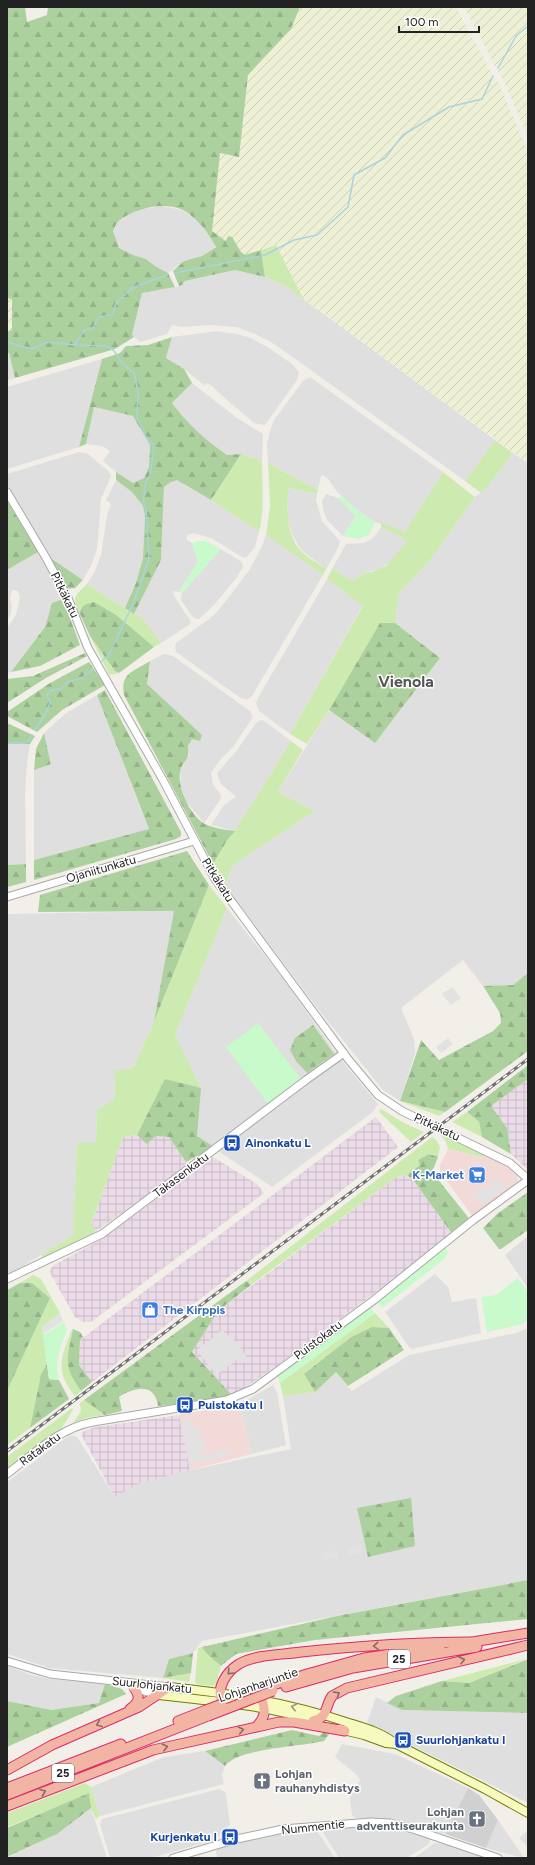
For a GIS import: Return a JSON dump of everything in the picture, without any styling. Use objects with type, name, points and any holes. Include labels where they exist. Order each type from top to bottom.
[{"type":"highway","name":"Lohjanharjuntie","points":[[7,1788],[307,1674],[364,1658],[528,1633]]},
{"type":"highway","name":"Lohjanharjuntie","points":[[271,1688],[353,1668],[528,1638]]},
{"type":"highway","points":[[222,1702],[219,1692],[225,1678],[231,1670],[239,1664],[259,1658],[352,1647],[426,1642],[471,1642]]},
{"type":"highway","points":[[313,1721],[318,1720],[325,1714],[332,1696],[347,1688],[528,1645]]},
{"type":"highway","points":[[7,1770],[52,1745],[146,1704],[169,1687]]},
{"type":"highway","points":[[124,1713],[139,1700],[139,1696],[135,1689]]},
{"type":"highway","points":[[256,1727],[261,1722],[265,1709],[262,1700]]},
{"type":"highway","name":"Lohjanharjuntie","points":[[7,1795],[207,1713]]},
{"type":"highway","points":[[7,1806],[153,1750],[256,1727],[288,1722],[345,1730]]},
{"type":"main road","name":"Suurlohjankatu","points":[[169,1687],[219,1692],[325,1714],[389,1738],[396,1744],[485,1789],[528,1813]]},
{"type":"main road","name":"Suurlohjankatu","points":[[158,1695],[222,1702],[265,1709],[364,1735],[386,1743],[396,1744]]},
{"type":"main road","name":"Suurlohjankatu","points":[[485,1789],[528,1807]]},
{"type":"street","name":"Pitkäkatu","points":[[7,492],[57,577],[68,598],[88,648],[163,780],[214,879],[344,1054],[378,1095],[402,1111],[491,1152],[510,1163],[528,1180]]},
{"type":"street","name":"Ojaniitunkatu","points":[[7,897],[194,841]]},
{"type":"street","name":"Takasenkatu","points":[[7,1279],[102,1234],[306,1080],[344,1054]]},
{"type":"street","name":"Puistokatu","points":[[75,1426],[227,1400],[253,1389],[374,1300],[477,1218],[528,1180]]},
{"type":"street","name":"Ratakatu","points":[[7,1474],[54,1438],[75,1426]]},
{"type":"street","points":[[7,1661],[50,1674],[104,1680]]},
{"type":"street","name":"Suurlohjankatu","points":[[104,1680],[169,1687]]},
{"type":"street","name":"Suurlohjankatu","points":[[104,1680],[158,1695]]},
{"type":"street","name":"Nummentie","points":[[173,1858],[237,1839],[283,1829],[371,1822],[390,1823],[413,1829],[498,1858]]},
{"type":"shaded area","points":[[162,206],[182,210],[198,221],[216,246],[202,256],[184,261],[168,273],[146,259],[133,255],[119,248],[113,232],[118,222],[135,210]]},
{"type":"shaded area","points":[[235,270],[265,277],[286,286],[495,440],[465,481],[271,342],[255,334],[236,327],[211,325],[181,327],[172,325],[167,334],[140,342],[132,335],[142,293],[181,286],[185,281]]},
{"type":"shaded area","points":[[217,331],[251,338],[292,364],[299,372],[297,380],[265,425],[254,423],[212,386],[206,383],[204,385],[184,369],[166,358],[172,337]]},
{"type":"shaded area","points":[[7,353],[9,353],[15,378],[7,380]]},
{"type":"shaded area","points":[[102,359],[79,447],[7,469],[7,387]]},
{"type":"shaded area","points":[[310,377],[443,472],[405,532],[375,522],[357,510],[338,493],[328,479],[323,475],[321,476],[318,490],[268,463],[267,444],[274,420],[303,381]]},
{"type":"shaded area","points":[[192,383],[237,418],[263,434],[262,461],[241,454],[227,455],[204,439],[186,421],[172,403]]},
{"type":"shaded area","points":[[94,407],[133,416],[150,445],[149,467],[144,478],[133,483],[103,461],[110,451],[102,446],[86,444]]},
{"type":"shaded area","points":[[79,452],[86,453],[92,457],[109,472],[111,476],[101,499],[97,549],[91,566],[83,580],[49,557],[7,485],[7,474]]},
{"type":"shaded area","points":[[513,453],[528,463],[528,973],[513,985],[483,986],[463,960],[401,1008],[414,1039],[415,1053],[400,1101],[383,1090],[318,1009],[225,885],[233,865],[315,811],[278,792],[329,710],[375,743],[440,658],[395,623],[399,593],[428,563],[475,497],[486,489]]},
{"type":"shaded area","points":[[116,480],[132,492],[143,506],[145,516],[143,558],[136,583],[125,608],[87,584],[95,571],[101,555],[107,515],[111,504],[106,500]]},
{"type":"shaded area","points":[[177,480],[211,500],[259,532],[255,547],[246,558],[211,538],[194,533],[187,535],[187,540],[192,543],[198,561],[179,592],[173,591],[174,596],[191,622],[189,625],[161,643],[144,620],[134,614],[161,560],[164,487]]},
{"type":"shaded area","points":[[287,488],[317,494],[316,500],[322,521],[340,541],[339,546],[326,569],[301,550],[292,534],[288,519]]},
{"type":"shaded area","points":[[326,494],[338,498],[356,516],[343,536],[327,520],[324,513],[322,501]]},
{"type":"shaded area","points":[[381,527],[400,536],[408,542],[390,562],[380,569],[364,573],[353,581],[332,569],[346,544],[363,543],[370,540],[375,536]]},
{"type":"shaded area","points":[[266,535],[323,575],[252,696],[247,700],[239,697],[176,652],[175,646],[176,643],[213,616],[222,606],[250,569]]},
{"type":"shaded area","points":[[221,549],[242,562],[243,567],[237,577],[213,606],[199,619],[196,619],[192,616],[181,600],[182,593]]},
{"type":"shaded area","points":[[38,552],[63,599],[52,603],[45,627],[11,672],[7,673],[7,628],[16,615],[20,597],[18,591],[12,590],[10,599],[12,607],[7,621],[7,570]]},
{"type":"shaded area","points":[[327,579],[363,605],[290,734],[259,711],[256,703]]},
{"type":"shaded area","points":[[164,654],[173,656],[250,711],[253,717],[233,747],[220,760],[211,773],[213,784],[222,797],[204,823],[186,801],[181,787],[180,771],[189,755],[188,746],[192,739],[147,684],[150,661]]},
{"type":"shaded area","points":[[97,695],[149,830],[34,860],[34,770],[51,763],[44,733],[65,714]]},
{"type":"shaded area","points":[[261,720],[291,741],[235,831],[211,825],[224,805],[236,797],[220,783],[217,773],[237,750],[256,723]]},
{"type":"shaded area","points":[[7,744],[30,744],[25,792],[26,864],[7,865]]},
{"type":"shaded area","points":[[227,908],[282,977],[339,1057],[378,1104],[373,1112],[272,1187],[197,1137],[175,1035]]},
{"type":"shaded area","points":[[175,911],[154,1022],[133,1068],[114,1072],[115,1098],[97,1110],[96,1143],[77,1143],[73,1235],[7,1276],[7,914]]},
{"type":"shaded area","points":[[452,987],[461,998],[451,1005],[442,994]]},
{"type":"shaded area","points":[[448,1038],[453,1044],[441,1053],[436,1047]]},
{"type":"shaded area","points":[[528,1079],[528,1170],[511,1154],[507,1128],[491,1106]]},
{"type":"shaded area","points":[[376,1117],[398,1147],[92,1382],[79,1365],[80,1340]]},
{"type":"shaded area","points":[[137,1135],[147,1144],[156,1136],[169,1137],[189,1166],[96,1231],[91,1225],[123,1137]]},
{"type":"shaded area","points":[[448,1149],[478,1156],[489,1156],[507,1165],[517,1174],[518,1182],[473,1217],[440,1172],[440,1165]]},
{"type":"shaded area","points":[[213,1157],[257,1184],[264,1193],[91,1322],[83,1322],[75,1317],[49,1271],[54,1265],[102,1239]]},
{"type":"shaded area","points":[[407,1175],[414,1181],[453,1235],[274,1368],[242,1390],[231,1394],[192,1352],[218,1311],[398,1176]]},
{"type":"shaded area","points":[[496,1177],[505,1188],[482,1205],[473,1194],[483,1187],[486,1190],[492,1186],[494,1184],[491,1181]]},
{"type":"shaded area","points":[[528,1236],[528,1288],[505,1255]]},
{"type":"shaded area","points":[[435,1274],[448,1287],[452,1302],[476,1298],[481,1333],[412,1349],[409,1347],[385,1312]]},
{"type":"shaded area","points":[[60,1313],[63,1321],[43,1334],[42,1327]]},
{"type":"shaded area","points":[[528,1328],[528,1580],[202,1641],[193,1653],[169,1659],[163,1678],[49,1668],[7,1654],[7,1482],[70,1435],[77,1437],[115,1497],[140,1483],[172,1474],[291,1449],[283,1396],[315,1392],[336,1372],[352,1391],[409,1355],[516,1333]]},
{"type":"shaded area","points":[[222,1330],[237,1342],[249,1361],[245,1363],[240,1358],[216,1375],[197,1350]]},
{"type":"shaded area","points":[[273,1385],[277,1392],[286,1445],[252,1454],[239,1403]]},
{"type":"shaded area","points":[[239,1403],[252,1454],[190,1470],[179,1415]]},
{"type":"shaded area","points":[[179,1415],[190,1470],[140,1483],[115,1497],[81,1434],[84,1431],[96,1427]]},
{"type":"shaded area","points":[[191,1420],[193,1429],[199,1427],[205,1451],[198,1453],[199,1456],[229,1450],[230,1455],[190,1464],[181,1422]]},
{"type":"shaded area","points":[[360,1546],[362,1552],[348,1555],[347,1549]]},
{"type":"shaded area","points":[[337,1551],[338,1557],[324,1560],[323,1554]]},
{"type":"shaded area","points":[[7,1666],[49,1679],[105,1684],[100,1703],[51,1710],[7,1701]]},
{"type":"shaded area","points":[[376,1697],[402,1710],[528,1713],[528,1803],[367,1723]]},
{"type":"shaded area","points":[[342,1744],[395,1754],[468,1788],[445,1834],[393,1819],[356,1818],[352,1815],[350,1798],[360,1780],[356,1774],[335,1757]]},
{"type":"shaded area","points":[[205,1751],[225,1766],[222,1775],[224,1784],[100,1816],[91,1787],[164,1757]]},
{"type":"shaded area","points":[[468,1788],[479,1795],[498,1820],[486,1848],[445,1834]]},
{"type":"shaded area","points":[[219,1789],[226,1794],[230,1825],[221,1830],[218,1839],[151,1858],[110,1858],[100,1824],[102,1819]]},
{"type":"shaded area","points":[[91,1808],[107,1858],[7,1858],[57,1834]]},
{"type":"shaded area","points":[[498,1820],[522,1855],[523,1858],[486,1848]]},
{"type":"shaded area","points":[[369,1826],[395,1827],[430,1839],[429,1844],[407,1858],[339,1858],[323,1830]]},
{"type":"shaded area","points":[[528,1830],[528,1847],[519,1838]]},
{"type":"shaded area","points":[[317,1831],[335,1858],[218,1858],[216,1854],[217,1849],[256,1839],[290,1832]]},
{"type":"shaded area","points":[[435,1843],[444,1844],[487,1858],[414,1858]]},
{"type":"green space","points":[[7,7],[25,7],[27,22],[47,15],[48,7],[300,7],[291,29],[248,75],[239,157],[220,153],[212,231],[226,241],[228,236],[232,237],[241,252],[245,255],[261,250],[265,277],[235,270],[185,281],[179,286],[173,271],[184,261],[202,256],[216,247],[202,226],[183,210],[168,206],[141,209],[125,216],[116,224],[113,231],[119,248],[133,255],[146,259],[168,273],[175,287],[142,293],[132,335],[134,337],[115,349],[15,378],[9,353],[7,353],[7,332],[12,330],[12,299],[7,298]]},
{"type":"green space","points":[[300,7],[456,7],[493,76],[500,86],[528,151],[528,463],[304,300],[276,245],[245,255],[234,242],[226,241],[212,231],[220,153],[239,156],[248,75],[291,29]]},
{"type":"green space","points":[[464,7],[528,7],[528,137],[505,84]]},
{"type":"green space","points":[[276,245],[304,300],[286,286],[265,277],[261,250]]},
{"type":"green space","points":[[7,298],[12,299],[12,330],[7,332]]},
{"type":"green space","points":[[172,337],[166,358],[184,369],[192,383],[172,403],[191,425],[227,455],[241,454],[211,500],[177,480],[164,487],[161,560],[134,614],[125,608],[136,583],[143,558],[145,516],[143,506],[132,492],[116,480],[116,472],[133,483],[144,478],[149,467],[150,445],[133,416],[94,407],[86,444],[79,447],[102,359],[120,353],[126,346],[148,345]]},
{"type":"green space","points":[[495,440],[513,453],[486,489],[481,493],[465,481]]},
{"type":"green space","points":[[241,454],[262,461],[263,506],[259,532],[211,500]]},
{"type":"green space","points":[[268,463],[318,490],[317,494],[288,488],[288,521],[292,537],[296,545],[304,554],[326,569],[323,575],[266,535],[270,506]]},
{"type":"green space","points":[[443,472],[475,497],[428,563],[399,593],[395,623],[380,623],[329,710],[307,744],[290,734],[363,606],[327,579],[332,569],[353,581],[364,573],[372,572],[386,566],[407,542],[400,536],[381,527],[381,523],[405,532]]},
{"type":"green space","points":[[342,496],[357,510],[375,522],[369,535],[358,539],[343,536],[356,517],[338,498]]},
{"type":"green space","points":[[7,501],[38,552],[7,570]]},
{"type":"green space","points":[[206,541],[221,549],[182,593],[179,592],[198,561],[192,543]]},
{"type":"green space","points":[[49,557],[83,580],[75,588],[67,589]]},
{"type":"green space","points":[[87,584],[144,620],[161,643],[154,647],[144,639],[84,605],[79,612],[75,599]]},
{"type":"green space","points":[[63,599],[80,645],[40,666],[11,672],[45,627],[52,603]]},
{"type":"green space","points":[[94,602],[116,615],[154,647],[119,673],[115,671],[90,636],[79,612],[84,605]]},
{"type":"green space","points":[[380,623],[395,623],[440,658],[375,743],[329,710]]},
{"type":"green space","points":[[90,636],[115,671],[119,673],[112,675],[109,674]]},
{"type":"green space","points":[[85,653],[87,656],[46,678],[7,703],[7,679],[33,676]]},
{"type":"green space","points":[[150,661],[147,684],[202,735],[200,741],[192,739],[188,746],[187,758],[180,772],[181,785],[186,801],[195,815],[205,824],[220,829],[235,831],[226,842],[213,864],[124,695],[123,688],[126,677]]},
{"type":"green space","points":[[89,662],[105,685],[62,710],[37,732],[7,716],[7,712],[50,683]]},
{"type":"green space","points":[[105,690],[181,832],[181,836],[176,839],[34,880],[34,860],[149,829],[97,695]]},
{"type":"green space","points":[[7,723],[35,736],[30,744],[7,744]]},
{"type":"green space","points":[[44,733],[51,764],[34,770],[36,749]]},
{"type":"green space","points":[[291,741],[303,750],[278,792],[315,811],[233,865],[225,885],[213,864]]},
{"type":"green space","points":[[187,851],[209,885],[154,1022],[174,911],[38,912],[40,895]]},
{"type":"green space","points":[[26,864],[26,882],[7,887],[7,865]]},
{"type":"green space","points":[[209,885],[227,908],[175,1035],[201,1088],[165,1080],[137,1135],[123,1137],[91,1224],[96,1231],[87,1238],[42,1258],[41,1255],[73,1235],[77,1143],[96,1143],[97,1110],[115,1098],[114,1071],[133,1068],[154,1022]]},
{"type":"green space","points":[[528,973],[528,1051],[445,1112],[400,1101],[421,1040],[439,1060],[493,1031],[501,1023],[500,1013],[483,986],[513,985]]},
{"type":"green space","points":[[258,1023],[301,1079],[268,1104],[226,1047]]},
{"type":"green space","points":[[313,1025],[334,1054],[307,1073],[296,1061],[290,1050],[295,1038]]},
{"type":"green space","points":[[528,1065],[528,1079],[491,1106],[507,1128],[511,1154],[482,1137],[479,1122],[467,1112]]},
{"type":"green space","points":[[165,1079],[201,1088],[197,1136],[214,1147],[186,1162],[169,1137],[156,1136],[147,1144],[137,1135]]},
{"type":"green space","points":[[400,1101],[445,1112],[439,1116]]},
{"type":"green space","points":[[381,1109],[404,1123],[424,1132],[411,1142],[379,1112]]},
{"type":"green space","points":[[467,1112],[479,1122],[482,1137],[452,1122]]},
{"type":"green space","points":[[439,1133],[489,1156],[478,1156],[448,1149],[446,1142]]},
{"type":"green space","points":[[432,1137],[437,1141],[440,1147],[438,1157],[429,1154],[418,1160],[420,1165],[407,1175],[398,1176],[251,1285],[246,1281]]},
{"type":"green space","points":[[429,1154],[438,1157],[432,1172],[468,1217],[469,1222],[453,1235],[414,1181],[407,1175],[420,1165],[418,1160]]},
{"type":"green space","points":[[528,1192],[528,1230],[499,1249],[483,1228],[497,1214]]},
{"type":"green space","points":[[446,1248],[448,1253],[443,1260],[382,1308],[376,1301]]},
{"type":"green space","points":[[33,1275],[41,1279],[60,1313],[42,1327],[47,1364],[41,1374],[30,1428],[7,1445],[7,1391],[50,1298],[32,1283],[20,1283]]},
{"type":"green space","points":[[518,1278],[528,1292],[528,1320],[522,1324],[487,1332],[481,1297],[496,1295]]},
{"type":"green space","points":[[246,1281],[251,1285],[218,1311],[192,1352],[231,1394],[216,1400],[158,1406],[153,1393],[148,1390],[137,1389],[119,1397],[122,1411],[105,1415],[84,1400]]},
{"type":"green space","points":[[20,1283],[32,1283],[50,1298],[7,1391],[7,1290]]},
{"type":"green space","points":[[370,1306],[375,1313],[280,1383],[277,1375]]},
{"type":"green space","points":[[375,1313],[389,1328],[372,1327],[351,1337],[304,1374],[315,1392],[283,1396],[280,1383]]},
{"type":"green space","points":[[64,1322],[67,1329],[58,1360],[57,1367],[59,1380],[49,1379],[43,1335]]},
{"type":"green space","points":[[372,1327],[389,1328],[404,1350],[348,1386],[336,1372],[315,1392],[304,1374],[351,1337]]},
{"type":"green space","points":[[72,1329],[68,1362],[71,1374],[81,1391],[75,1396],[68,1387],[62,1371],[63,1356]]},
{"type":"green space","points":[[73,1329],[80,1332],[83,1337],[80,1340],[79,1365],[92,1382],[81,1391],[71,1374],[68,1362]]},
{"type":"green space","points":[[47,1364],[49,1379],[59,1380],[69,1399],[30,1428],[41,1374]]},
{"type":"green space","points":[[84,1400],[105,1415],[86,1418],[73,1423],[81,1411],[80,1403]]},
{"type":"green space","points":[[72,1408],[73,1410],[62,1428],[7,1469],[7,1457]]},
{"type":"green space","points":[[411,1498],[415,1546],[368,1557],[357,1508]]},
{"type":"green space","points":[[528,1580],[528,1619],[315,1640],[236,1654],[221,1666],[206,1653],[202,1647],[337,1616]]},
{"type":"green space","points":[[202,1647],[206,1653],[221,1666],[216,1684],[214,1686],[196,1684],[195,1681],[198,1648]]},
{"type":"green space","points":[[193,1653],[191,1673],[163,1678],[169,1659]]},
{"type":"green space","points":[[526,1659],[469,1683],[442,1681]]},
{"type":"green space","points":[[528,1659],[528,1713],[402,1710],[387,1703],[396,1696],[442,1681],[469,1683]]},
{"type":"green space","points":[[191,1673],[189,1682],[163,1678]]},
{"type":"green space","points":[[105,1684],[122,1689],[126,1694],[7,1747],[7,1701],[51,1710],[99,1703]]},
{"type":"green space","points":[[292,1730],[319,1736],[324,1732],[330,1733],[324,1741],[270,1749],[243,1755],[232,1760],[225,1766],[205,1751]]},
{"type":"green space","points":[[85,1783],[91,1787],[100,1816],[96,1819],[91,1808],[89,1794],[7,1827],[7,1813]]},
{"type":"green space","points":[[89,1793],[91,1808],[57,1834],[7,1857],[7,1828]]},
{"type":"waterway","points":[[498,68],[516,36],[528,26]]},
{"type":"waterway","points":[[175,273],[265,255],[294,240],[317,235],[348,207],[354,175],[385,158],[403,135],[449,107],[482,99],[493,76]]},
{"type":"waterway","points":[[7,340],[13,344],[32,349],[47,342],[75,345],[84,330],[93,329],[99,317],[112,315],[116,303],[132,288],[167,275]]},
{"type":"waterway","points":[[75,345],[108,346],[115,352],[121,362],[134,373],[138,391],[137,417],[146,437],[154,447],[150,476],[146,481],[143,502],[146,508],[149,559],[133,604],[109,655],[102,661]]},
{"type":"waterway","points":[[35,730],[46,713],[50,703],[47,695],[51,690],[61,689],[68,682],[82,678],[93,669]]},
{"type":"waterway","points":[[7,743],[27,743],[32,735]]},
{"type":"railway","points":[[7,1451],[528,1059]]},
{"type":"place","name":"Ainonkatu L","points":[[232,1143]]},
{"type":"place","name":"K-Market","points":[[477,1175]]},
{"type":"place","name":"The Kirppis","points":[[150,1310]]},
{"type":"place","name":"Puistokatu I","points":[[185,1405]]},
{"type":"place","name":"Suurlohjankatu I","points":[[403,1740]]},
{"type":"place","name":"Lohjan rauhanyhdistys","points":[[262,1781]]},
{"type":"place","name":"Lohjan adventtiseurakunta","points":[[477,1819]]},
{"type":"place","name":"Kurjenkatu I","points":[[230,1837]]},
{"type":"district","name":"Vienola","points":[[406,681]]}]
